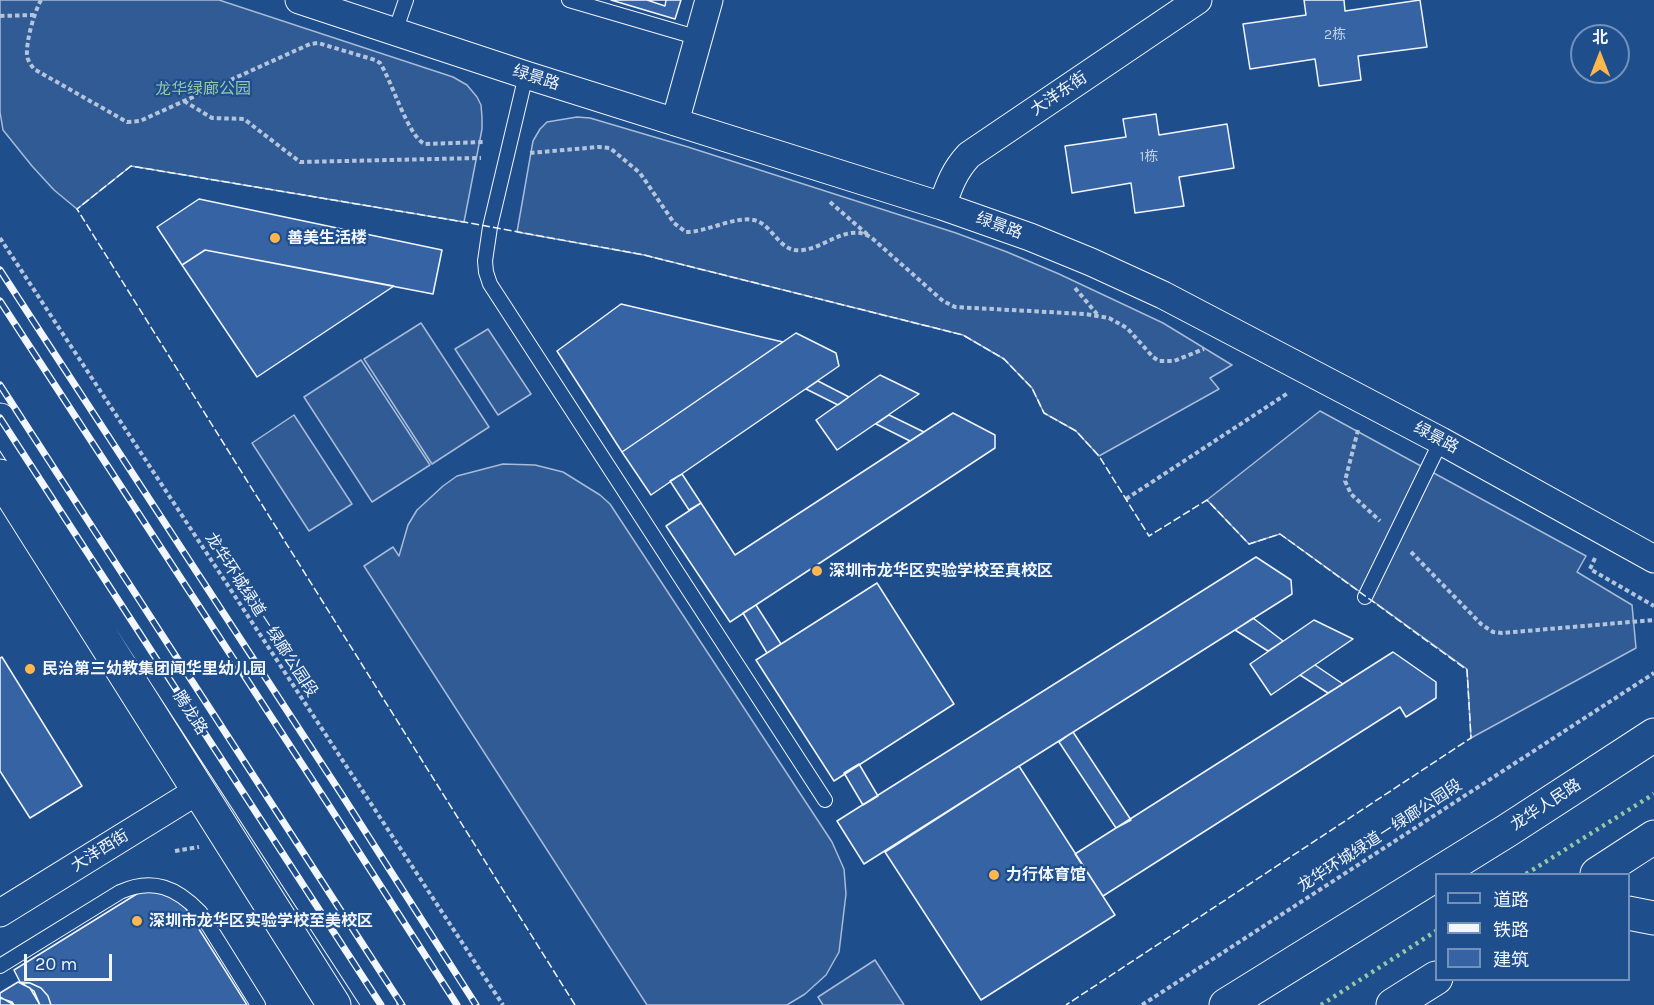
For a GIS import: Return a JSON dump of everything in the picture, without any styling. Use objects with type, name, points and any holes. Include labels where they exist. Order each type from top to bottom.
[{"type":"main road","name":"腾龙路","points":[[0,420],[380,1005]]},
{"type":"main road","name":"腾龙路","points":[[0,476],[334,1005]]},
{"type":"main road","name":"龙华人民路","points":[[1439,873],[1654,735]]},
{"type":"main road","points":[[1599,873],[1654,837]]},
{"type":"main road","name":"龙华人民路","points":[[1226,1005],[1435,875]]},
{"type":"main road","points":[[1630,913],[1654,918]]},
{"type":"main road","points":[[1393,1005],[1435,979]]},
{"type":"street","name":"绿景路","points":[[299,0],[526,75],[942,206],[1091,262],[1163,295],[1441,441],[1654,559]]},
{"type":"street","points":[[675,122],[710,0]]},
{"type":"street","name":"大洋东街","points":[[942,206],[950,180],[958,166],[969,155],[1198,0]]},
{"type":"street","name":"大洋西街","points":[[0,913],[199,790]]},
{"type":"lane","points":[[395,32],[406,0]]},
{"type":"lane","points":[[569,0],[699,38]]},
{"type":"lane","points":[[526,75],[490,227],[485,261],[490,284],[825,800]]},
{"type":"lane","points":[[1365,597],[1441,441]]},
{"type":"lane","points":[[0,966],[120,892],[135,886],[158,886],[177,891],[200,912],[258,1005]]},
{"type":"path","points":[[41,0],[34,15],[27,58],[34,69],[127,122],[140,121],[310,44],[318,43],[380,63],[412,132],[420,142],[432,144],[484,142]]},
{"type":"path","points":[[0,16],[34,15]]},
{"type":"path","points":[[183,101],[212,118],[244,119],[300,162],[481,158]]},
{"type":"path","points":[[529,153],[610,148],[640,173],[674,223],[686,232],[701,231],[747,219],[759,222],[784,246],[795,250],[806,250],[849,233],[862,234],[873,239]]},
{"type":"path","points":[[822,195],[944,301],[955,307],[1098,315],[1127,328],[1159,361],[1174,361],[1205,349]]},
{"type":"path","name":"龙华环城绿道－绿廊公园段","points":[[0,238],[503,1005]]},
{"type":"path","points":[[1072,283],[1098,315]]},
{"type":"path","points":[[1126,499],[1297,387]]},
{"type":"path","points":[[1360,420],[1346,480],[1351,494],[1381,521]]},
{"type":"path","points":[[1405,545],[1481,624],[1493,632],[1654,620]]},
{"type":"path","points":[[1596,556],[1590,569],[1654,606]]},
{"type":"path","name":"龙华环城绿道－绿廊公园段","points":[[1142,1005],[1654,673]]},
{"type":"shaded area","name":"龙华绿廊公园","points":[[0,0],[219,0],[453,77],[467,85],[477,97],[481,105],[482,117],[482,129],[464,222],[131,166],[77,209],[54,190],[3,130],[0,112]]},
{"type":"shaded area","points":[[577,117],[590,118],[688,147],[956,233],[1007,252],[1163,323],[1232,365],[1210,378],[1219,389],[1099,456],[1076,431],[1044,413],[1032,388],[1004,359],[963,335],[644,255],[517,232],[533,141],[547,122]]},
{"type":"shaded area","points":[[421,323],[489,427],[432,464],[364,359]]},
{"type":"shaded area","points":[[488,329],[531,394],[498,415],[455,349]]},
{"type":"shaded area","points":[[361,360],[430,465],[372,502],[304,397]]},
{"type":"shaded area","points":[[1320,411],[1586,556],[1577,572],[1632,605],[1636,648],[1471,738],[1467,669],[1280,534],[1249,544],[1207,500]]},
{"type":"shaded area","points":[[294,415],[352,504],[309,531],[252,443]]},
{"type":"shaded area","points":[[503,464],[535,465],[563,472],[600,495],[610,504],[832,842],[844,869],[846,894],[839,952],[826,975],[805,994],[787,1005],[647,1005],[364,566],[393,547],[399,556],[408,525],[417,510],[443,486],[457,476]]},
{"type":"shaded area","points":[[875,960],[904,1005],[823,1005],[818,997]]},
{"type":"building","points":[[611,0],[681,0],[675,19]]},
{"type":"building","points":[[647,0],[666,0],[665,6]]},
{"type":"building","points":[[1304,0],[1344,0],[1345,11],[1420,0],[1427,47],[1358,56],[1361,80],[1319,86],[1315,59],[1250,69],[1243,24],[1306,15]]},
{"type":"building","points":[[1156,114],[1159,135],[1227,124],[1234,168],[1179,177],[1184,206],[1135,213],[1131,183],[1072,193],[1065,146],[1126,137],[1123,119]]},
{"type":"building","name":"善美生活楼","points":[[199,199],[442,250],[433,294],[205,250],[182,265],[157,227]]},
{"type":"building","points":[[205,250],[394,286],[257,377],[182,265]]},
{"type":"building","points":[[621,304],[783,342],[622,452],[557,351]]},
{"type":"building","points":[[796,333],[836,353],[839,366],[651,495],[622,452]]},
{"type":"building","points":[[880,375],[919,394],[837,450],[816,420]]},
{"type":"building","points":[[818,381],[849,397],[838,405],[806,389]]},
{"type":"building","points":[[953,413],[995,435],[995,448],[730,622],[666,526],[701,503],[735,555]]},
{"type":"building","points":[[889,415],[924,432],[910,441],[876,424]]},
{"type":"building","points":[[682,474],[701,503],[689,510],[670,481]]},
{"type":"building","points":[[1256,557],[1291,580],[1292,594],[864,864],[837,821]]},
{"type":"building","points":[[877,583],[954,704],[834,781],[756,660]]},
{"type":"building","points":[[756,605],[781,644],[767,653],[743,613]]},
{"type":"building","points":[[1253,618],[1283,641],[1268,651],[1235,630]]},
{"type":"building","points":[[1314,620],[1353,639],[1271,695],[1250,664]]},
{"type":"building","points":[[1393,652],[1436,682],[1436,698],[1406,717],[1400,707],[1103,896],[1075,854]]},
{"type":"building","points":[[2,657],[82,786],[30,818],[0,771],[0,658]]},
{"type":"building","points":[[1315,665],[1343,684],[1328,693],[1300,675]]},
{"type":"building","points":[[1073,732],[1131,820],[1116,828],[1059,742]]},
{"type":"building","points":[[859,764],[878,796],[863,805],[844,773]]},
{"type":"building","name":"力行体育馆","points":[[1019,766],[1115,915],[981,1000],[885,852]]},
{"type":"building","name":"深圳市龙华区实验学校至美校区","points":[[148,887],[178,896],[247,1005],[51,1005],[48,996],[41,988],[20,982],[14,970]]},
{"type":"building","points":[[18,982],[30,988],[40,1005],[14,1005],[0,997],[0,993]]},
{"type":"building","points":[[22,983],[30,983],[41,988],[48,996],[51,1005],[40,1005],[34,991]]},
{"type":"building","points":[[0,998],[12,1002],[14,1005],[0,1005]]},
{"type":"railway","points":[[0,270],[476,1005]]},
{"type":"railway","points":[[0,301],[457,1005]]},
{"type":"railway","points":[[0,385],[402,1005]]},
{"type":"railway","points":[[0,418],[381,1005]]},
{"type":"hedge","points":[[1528,873],[1654,794]]},
{"type":"hedge","points":[[1321,1005],[1435,932]]},
{"type":"fence","points":[[575,1005],[77,209],[131,166],[644,255],[963,335],[1004,359],[1032,388],[1044,413],[1076,431],[1099,456],[1149,536],[1207,500],[1249,544],[1280,534],[1467,670],[1471,738],[1066,1005]]},
{"type":"place","name":"善美生活楼","points":[[275,238]]},
{"type":"place","name":"深圳市龙华区实验学校至真校区","points":[[817,571]]},
{"type":"place","name":"民治第三幼教集团闻华里幼儿园","points":[[30,669]]},
{"type":"place","name":"力行体育馆","points":[[994,875]]},
{"type":"place","name":"深圳市龙华区实验学校至美校区","points":[[137,921]]}]
